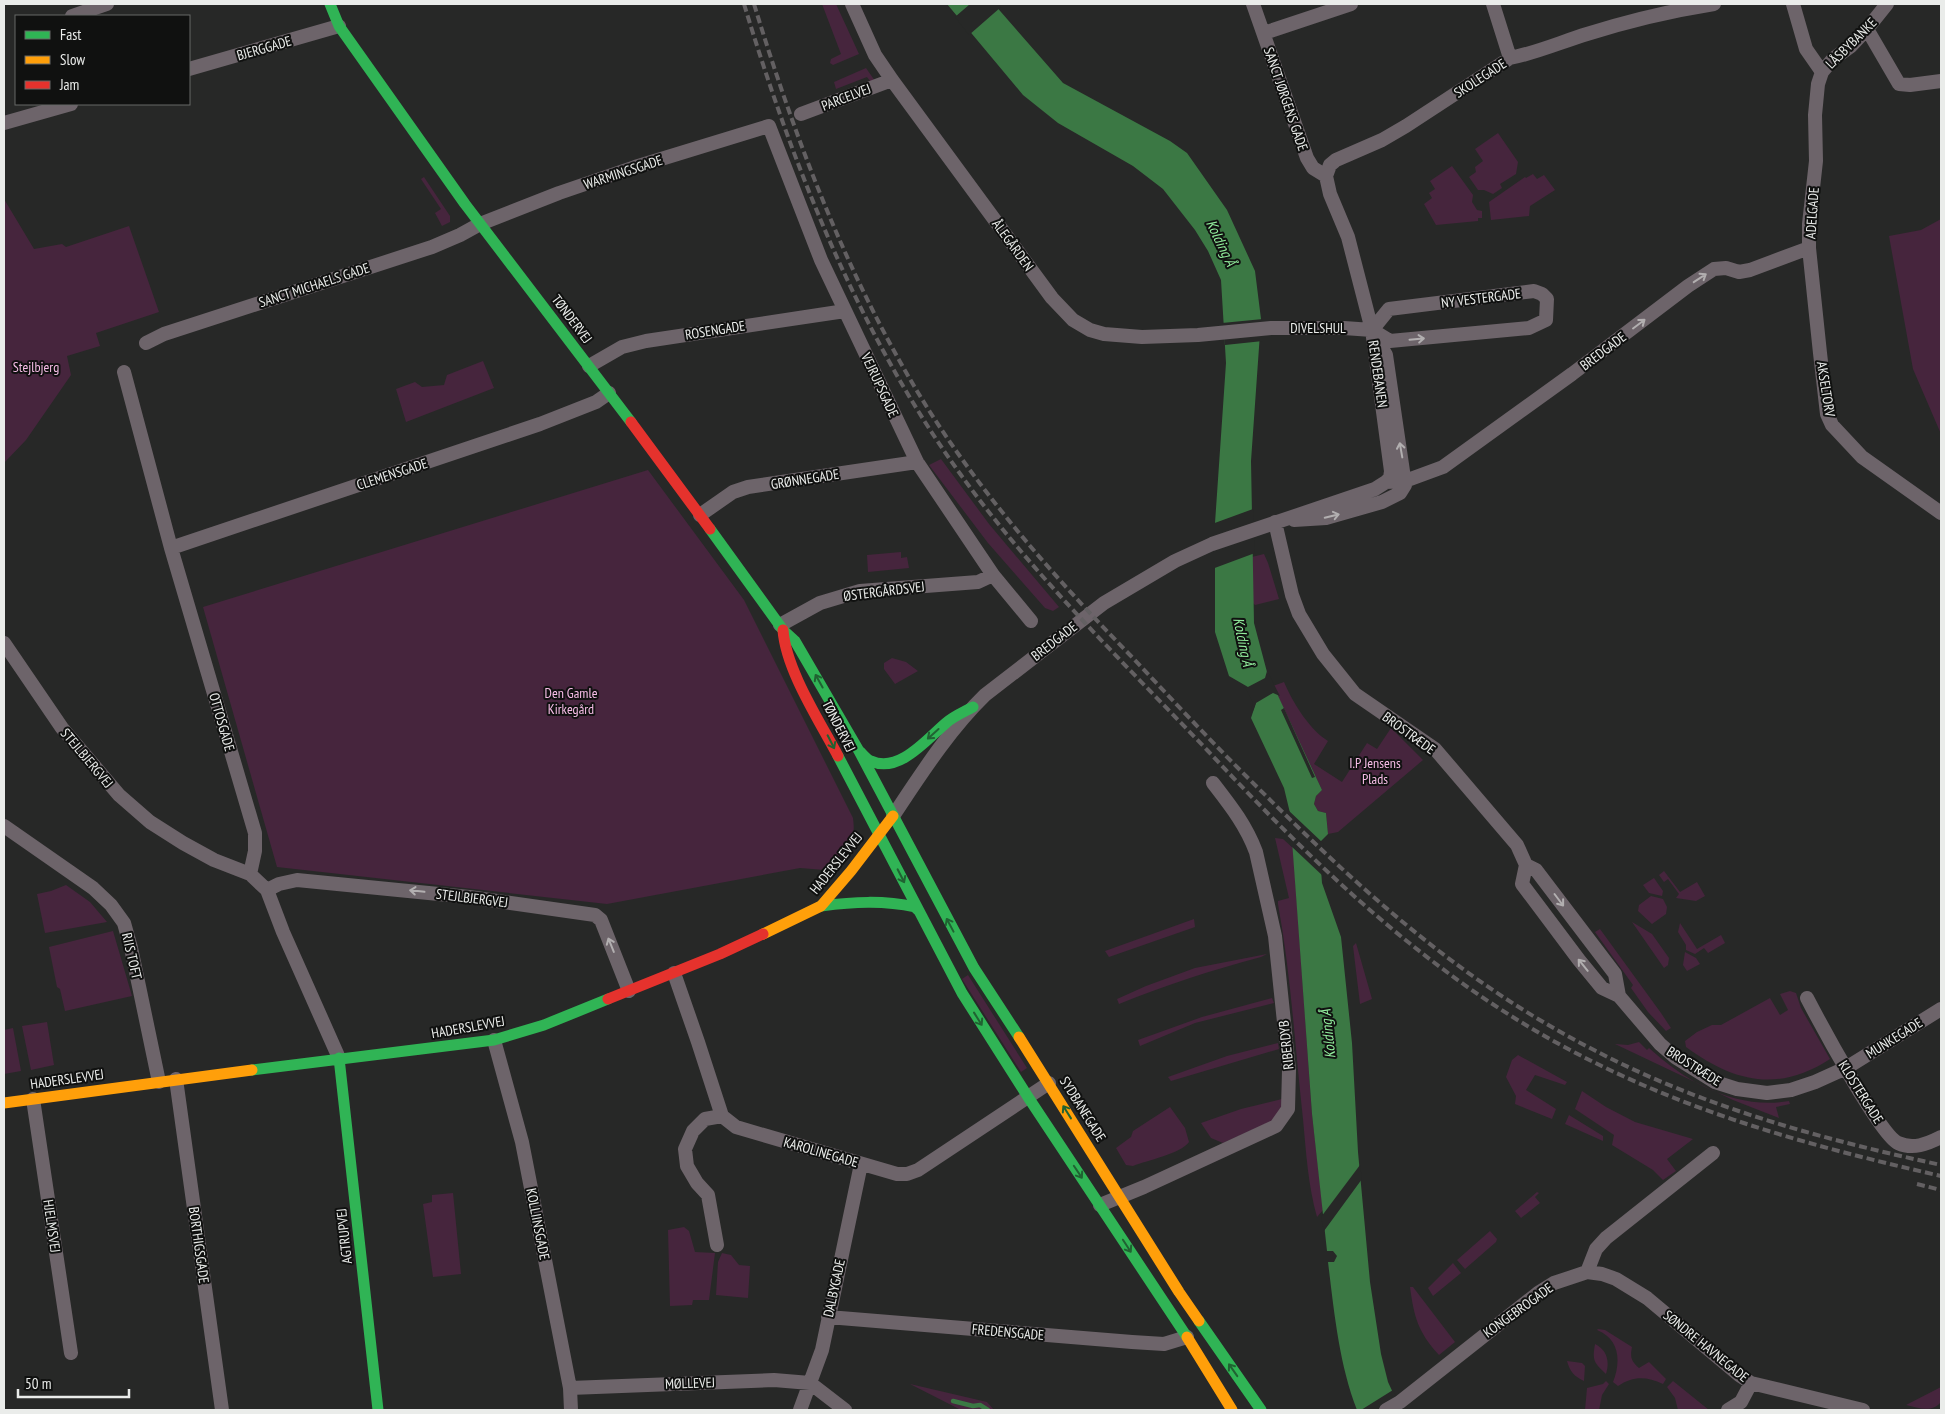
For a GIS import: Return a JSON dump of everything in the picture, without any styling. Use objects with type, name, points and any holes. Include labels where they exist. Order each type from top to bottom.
[{"type":"main road","name":"TØNDERVEJ","points":[[330,4],[339,26],[480,224],[589,366],[781,627],[795,641],[893,816]]},
{"type":"main road","name":"TØNDERVEJ","points":[[319,9],[339,26]]},
{"type":"main road","name":"TØNDERVEJ","points":[[781,627],[787,654],[808,699],[879,832]]},
{"type":"main road","points":[[858,751],[876,763],[890,763],[899,760],[914,752],[948,721],[973,707]]},
{"type":"main road","name":"BREDGADE","points":[[879,832],[893,816]]},
{"type":"main road","name":"SYDBANEGADE","points":[[893,816],[974,968],[1121,1197],[1178,1292],[1261,1410]]},
{"type":"main road","points":[[879,832],[962,993],[1028,1097],[1187,1337],[1232,1410]]},
{"type":"main road","name":"HADERSLEVVEJ","points":[[4,1103],[339,1058],[494,1040],[544,1025],[720,954],[821,906],[852,871],[879,832]]},
{"type":"main road","points":[[821,906],[884,901],[915,907],[918,910]]},
{"type":"main road","name":"AGTRUPVEJ","points":[[339,1058],[378,1410]]},
{"type":"street","points":[[75,15],[106,4]]},
{"type":"street","name":"ÅLEGÅRDEN","points":[[852,4],[876,55],[892,80],[1052,298],[1073,320],[1090,330],[1119,336],[1198,335],[1264,329]]},
{"type":"street","name":"SANCT JØRGENS GADE","points":[[1253,4],[1307,158],[1313,168],[1326,176]]},
{"type":"street","points":[[1264,33],[1352,4]]},
{"type":"street","points":[[1492,4],[1510,58]]},
{"type":"street","name":"SKOLEGADE","points":[[1326,176],[1330,166],[1336,160],[1382,140],[1406,126],[1510,58],[1644,18],[1714,4]]},
{"type":"street","points":[[1793,4],[1806,49],[1822,72]]},
{"type":"street","name":"LÅSBYBANKE","points":[[1822,72],[1833,59],[1867,29],[1884,9]]},
{"type":"street","name":"BJERGGADE","points":[[190,70],[339,26]]},
{"type":"street","points":[[1867,29],[1899,84],[1910,85],[1941,82]]},
{"type":"street","name":"ADELGADE","points":[[1820,353],[1809,248],[1816,161],[1815,115],[1818,84],[1822,72]]},
{"type":"street","name":"PARCELVEJ","points":[[801,114],[892,80]]},
{"type":"street","points":[[4,123],[67,105]]},
{"type":"street","name":"WARMINGSGADE","points":[[480,224],[559,193],[769,126]]},
{"type":"street","name":"VEJRUPSGADE","points":[[769,126],[821,260],[917,462],[993,574],[1031,621]]},
{"type":"street","points":[[1326,176],[1330,194],[1348,236],[1372,330]]},
{"type":"street","name":"SANCT MICHAELS GADE","points":[[146,342],[164,334],[432,246],[460,235],[480,224]]},
{"type":"street","name":"BREDGADE","points":[[893,816],[928,764],[973,707],[985,695],[1104,602],[1175,561],[1212,544],[1375,489],[1386,482],[1405,481],[1443,467],[1572,374],[1688,286],[1714,269],[1726,268],[1739,272],[1750,270],[1809,248]]},
{"type":"street","name":"NY VESTERGADE","points":[[1534,291],[1542,294],[1547,299],[1546,320],[1529,328],[1390,341],[1372,330],[1390,309],[1534,291]]},
{"type":"street","name":"ROSENGADE","points":[[589,366],[622,347],[646,341],[845,311]]},
{"type":"street","name":"DIVELSHUL","points":[[1264,329],[1344,328],[1372,330]]},
{"type":"street","name":"RENDEBANEN","points":[[1372,330],[1386,354],[1405,481]]},
{"type":"street","name":"RENDEBANEN","points":[[1372,330],[1391,471],[1390,478],[1386,482]]},
{"type":"street","name":"AKSELTORV","points":[[1820,353],[1828,414],[1832,425],[1862,457],[1941,513]]},
{"type":"street","name":"OTTOSGADE","points":[[124,372],[171,548],[255,834],[255,851],[250,874]]},
{"type":"street","name":"CLEMENSGADE","points":[[171,548],[536,426],[596,402],[609,393]]},
{"type":"street","name":"GRØNNEGADE","points":[[700,515],[734,492],[748,487],[917,462]]},
{"type":"street","name":"BREDGADE","points":[[1279,521],[1326,518],[1382,502],[1400,493],[1405,485],[1405,481]]},
{"type":"street","name":"BROSTRÆDE","points":[[1279,521],[1292,595],[1299,614],[1323,654],[1355,694],[1435,750],[1517,845],[1526,866],[1522,884],[1602,988],[1619,996],[1648,1032],[1675,1057],[1715,1082],[1737,1089],[1766,1093],[1791,1090],[1846,1068]]},
{"type":"street","name":"ØSTERGÅRDSVEJ","points":[[781,627],[820,603],[860,591],[978,582],[993,574]]},
{"type":"street","name":"STEJLBJERGVEJ","points":[[4,642],[62,728],[119,795],[150,822],[183,843],[214,860],[250,874]]},
{"type":"street","name":"RIBERDYB","points":[[1100,1205],[1276,1126],[1288,1108],[1289,1070],[1275,936],[1256,852],[1239,817],[1213,783]]},
{"type":"street","name":"RIIS TOFT","points":[[4,826],[93,888],[111,905],[124,923],[132,948],[159,1082]]},
{"type":"street","name":"BROSTRÆDE","points":[[1526,866],[1536,870],[1615,974],[1619,996]]},
{"type":"street","points":[[250,874],[267,890],[283,932],[339,1058]]},
{"type":"street","name":"STEJLBJERGVEJ","points":[[267,890],[279,884],[297,880],[469,897],[595,915],[601,920],[629,990]]},
{"type":"street","points":[[674,973],[722,1116],[705,1119],[693,1131],[685,1149],[687,1166],[697,1183],[708,1195],[717,1245]]},
{"type":"street","name":"KLOSTERGADE","points":[[1807,998],[1877,1120],[1896,1142],[1907,1146],[1919,1146],[1941,1137]]},
{"type":"street","name":"MUNKEGADE","points":[[1846,1068],[1941,1009]]},
{"type":"street","name":"KOLLIINSGADE","points":[[494,1040],[522,1142],[570,1388],[571,1410]]},
{"type":"street","name":"BORTHIGSGADE","points":[[176,1079],[222,1410]]},
{"type":"street","name":"KAROLINEGADE","points":[[722,1116],[736,1127],[897,1174],[907,1174],[925,1165],[1049,1083]]},
{"type":"street","name":"HJELMSVEJ","points":[[33,1099],[71,1353]]},
{"type":"street","points":[[1586,1272],[1596,1249],[1606,1238],[1713,1153]]},
{"type":"street","name":"DALBYGADE","points":[[800,1410],[822,1350],[861,1164]]},
{"type":"street","name":"SØNDRE HAVNEGADE","points":[[1586,1272],[1602,1274],[1616,1279],[1647,1298],[1751,1383],[1863,1410]]},
{"type":"street","name":"KONGEBROGADE","points":[[1386,1410],[1400,1402],[1538,1293],[1554,1283],[1586,1272]]},
{"type":"street","name":"FREDENSGADE","points":[[828,1317],[1164,1344],[1187,1337]]},
{"type":"street","name":"MØLLEVEJ","points":[[570,1388],[774,1380],[810,1383]]},
{"type":"street","points":[[810,1383],[845,1410]]},
{"type":"street","points":[[1728,1410],[1741,1402],[1751,1383]]},
{"type":"green space","points":[[822,4],[836,4],[859,54],[833,65],[830,63],[831,59],[841,54]]},
{"type":"green space","points":[[866,68],[875,81],[870,81],[867,77],[836,89],[834,82]]},
{"type":"green space","points":[[1498,133],[1518,162],[1516,174],[1500,184],[1502,188],[1493,194],[1484,190],[1478,190],[1469,177],[1476,172],[1475,167],[1483,161],[1475,149]]},
{"type":"green space","points":[[1452,166],[1473,195],[1472,202],[1477,210],[1482,211],[1482,218],[1478,218],[1478,221],[1436,225],[1424,204],[1432,198],[1429,193],[1435,189],[1430,181]]},
{"type":"green space","points":[[1533,174],[1537,179],[1544,175],[1555,190],[1530,206],[1529,216],[1491,220],[1489,202],[1525,177]]},
{"type":"green space","points":[[424,177],[450,216],[450,222],[442,226],[435,213],[441,209],[421,179]]},
{"type":"green space","name":"Stejlbjerg","points":[[4,199],[34,249],[62,244],[66,247],[129,226],[159,312],[96,333],[100,346],[67,356],[71,375],[26,440],[4,463]]},
{"type":"green space","points":[[1941,219],[1941,434],[1913,369],[1889,236],[1921,230]]},
{"type":"green space","points":[[483,361],[494,388],[406,422],[396,389],[415,382],[422,387],[444,385],[447,375]]},
{"type":"green space","points":[[941,459],[989,524],[1059,607],[1053,611],[1045,608],[988,543],[929,465]]},
{"type":"green space","name":"Den Gamle Kirkegård","points":[[648,470],[744,600],[853,818],[853,835],[848,848],[825,870],[800,868],[607,904],[277,867],[203,607]]},
{"type":"green space","points":[[901,552],[901,558],[907,557],[909,568],[868,572],[867,555]]},
{"type":"green space","points":[[1264,554],[1279,599],[1255,605],[1253,603],[1252,557]]},
{"type":"green space","points":[[892,658],[906,662],[918,671],[895,684],[884,669],[884,663]]},
{"type":"green space","name":"I.P Jensens Plads","points":[[1284,682],[1302,715],[1314,730],[1328,741],[1314,764],[1342,782],[1367,743],[1377,749],[1391,728],[1423,760],[1338,832],[1328,834],[1326,813],[1318,811],[1314,804],[1316,796],[1322,790],[1273,686]]},
{"type":"green space","points":[[1275,838],[1283,839],[1293,848],[1312,1114],[1323,1210],[1317,1217],[1311,1193],[1290,984],[1278,904],[1278,901],[1289,898]]},
{"type":"green space","points":[[1664,871],[1680,892],[1697,882],[1705,896],[1696,901],[1676,898],[1679,894],[1668,879],[1664,882],[1659,875]]},
{"type":"green space","points":[[1654,878],[1663,891],[1662,896],[1649,893],[1643,885]]},
{"type":"green space","points":[[66,885],[90,902],[107,922],[45,933],[37,894]]},
{"type":"green space","points":[[1651,896],[1663,899],[1667,907],[1666,914],[1652,924],[1638,911],[1639,905]]},
{"type":"green space","points":[[1194,919],[1195,927],[1109,957],[1105,951]]},
{"type":"green space","points":[[1632,922],[1652,934],[1669,958],[1668,965],[1664,968]]},
{"type":"green space","points":[[1680,923],[1697,949],[1721,935],[1725,943],[1708,953],[1704,948],[1695,954],[1686,950],[1686,945],[1678,932]]},
{"type":"green space","points":[[1600,929],[1671,1028],[1666,1031],[1648,1012],[1631,988],[1633,985],[1595,932]]},
{"type":"green space","points":[[113,931],[132,996],[65,1011],[60,989],[57,987],[49,947]]},
{"type":"green space","points":[[1356,943],[1372,999],[1360,1004],[1353,946]]},
{"type":"green space","points":[[1685,952],[1696,958],[1700,964],[1687,971],[1683,965]]},
{"type":"green space","points":[[1267,954],[1189,978],[1119,1004],[1117,999],[1195,968]]},
{"type":"green space","points":[[968,975],[1027,1068],[1021,1072],[962,979]]},
{"type":"green space","points":[[1790,991],[1796,993],[1801,1008],[1830,1059],[1811,1070],[1774,1079],[1756,1079],[1721,1068],[1686,1047],[1685,1041],[1697,1032],[1712,1025],[1721,1025],[1770,998],[1780,1015],[1788,1010],[1780,994]]},
{"type":"green space","points":[[1272,998],[1274,1003],[1195,1023],[1140,1046],[1138,1040],[1202,1017]]},
{"type":"green space","points":[[47,1022],[54,1065],[31,1070],[22,1026]]},
{"type":"green space","points":[[13,1028],[21,1071],[4,1074],[4,1030]]},
{"type":"green space","points":[[1639,1042],[1647,1050],[1649,1048],[1694,1082],[1615,1044],[1628,1045]]},
{"type":"green space","points":[[1278,1043],[1279,1049],[1171,1081],[1168,1077],[1227,1056]]},
{"type":"green space","points":[[1518,1055],[1567,1082],[1565,1085],[1535,1075],[1526,1090],[1556,1109],[1552,1119],[1515,1104],[1516,1096],[1506,1077],[1512,1060]]},
{"type":"green space","points":[[1582,1091],[1606,1107],[1635,1122],[1693,1139],[1667,1159],[1676,1171],[1663,1180],[1653,1170],[1612,1145],[1614,1135],[1575,1109]]},
{"type":"green space","points":[[1715,1091],[1751,1101],[1770,1103],[1789,1101],[1790,1104],[1776,1107],[1779,1118]]},
{"type":"green space","points":[[1282,1099],[1281,1110],[1274,1120],[1223,1143],[1211,1138],[1201,1123],[1241,1109]]},
{"type":"green space","points":[[1170,1107],[1185,1128],[1189,1142],[1179,1150],[1163,1156],[1133,1166],[1126,1165],[1116,1148],[1131,1137],[1133,1131]]},
{"type":"green space","points":[[1569,1115],[1603,1136],[1603,1141],[1565,1124]]},
{"type":"green space","points":[[1537,1192],[1539,1193],[1535,1197],[1540,1203],[1521,1218],[1515,1211]]},
{"type":"green space","points":[[453,1193],[461,1274],[433,1277],[423,1204],[432,1202],[432,1195]]},
{"type":"green space","points":[[684,1227],[689,1231],[695,1252],[715,1253],[709,1300],[693,1300],[692,1305],[670,1306],[668,1230]]},
{"type":"green space","points":[[1490,1231],[1497,1239],[1496,1242],[1465,1269],[1457,1260]]},
{"type":"green space","points":[[722,1253],[731,1255],[739,1265],[750,1266],[748,1298],[716,1295],[718,1262]]},
{"type":"green space","points":[[1453,1263],[1461,1273],[1433,1296],[1428,1288]]},
{"type":"green space","points":[[1410,1287],[1413,1287],[1455,1342],[1439,1355],[1426,1339],[1418,1324]]},
{"type":"green space","points":[[1598,1329],[1605,1330],[1632,1347],[1631,1356],[1634,1363],[1639,1368],[1649,1362],[1666,1379],[1663,1384],[1645,1378],[1629,1380],[1618,1386],[1613,1382],[1617,1367],[1617,1352],[1610,1339]]},
{"type":"green space","points":[[1595,1344],[1605,1353],[1608,1365],[1606,1374],[1595,1361]]},
{"type":"green space","points":[[1567,1361],[1582,1363],[1585,1366],[1584,1381],[1573,1373]]},
{"type":"green space","points":[[1606,1381],[1609,1384],[1602,1395],[1599,1410],[1585,1410],[1587,1388],[1603,1384]]},
{"type":"green space","points":[[1673,1381],[1709,1410],[1678,1410],[1675,1398],[1667,1387]]},
{"type":"green space","points":[[910,1384],[987,1402],[994,1410],[961,1410]]},
{"type":"green space","points":[[1941,1387],[1941,1402],[1934,1408],[1925,1409],[1906,1405]]},
{"type":"water","name":"Kolding Å","points":[[947,4],[994,4],[1063,83],[1170,141],[1187,153],[1227,210],[1255,271],[1261,319],[1251,461],[1254,623],[1267,672],[1322,790],[1316,796],[1314,804],[1318,811],[1326,813],[1328,834],[1319,843],[1322,883],[1341,937],[1352,1043],[1358,1152],[1370,1282],[1381,1354],[1388,1382],[1401,1410],[1357,1410],[1341,1356],[1328,1262],[1334,1262],[1337,1256],[1333,1251],[1327,1251],[1312,1114],[1290,813],[1284,788],[1251,718],[1256,703],[1248,687],[1229,676],[1215,632],[1215,523],[1226,363],[1221,280],[1208,251],[1195,230],[1163,189],[1133,166],[1058,123],[1023,95]]},
{"type":"pier","points":[[970,4],[998,4],[1001,7],[969,35],[955,17]]},
{"type":"pier","points":[[1263,319],[1263,341],[1225,345],[1222,323]]},
{"type":"pier","points":[[1253,509],[1255,553],[1212,569],[1212,524]]},
{"type":"pier","points":[[1267,671],[1280,696],[1273,693],[1256,703],[1253,711],[1251,709],[1253,703],[1246,689],[1241,686],[1246,688],[1265,678]]},
{"type":"pier","points":[[1284,708],[1315,777],[1312,778],[1281,710]]},
{"type":"pier","points":[[1287,809],[1323,843],[1324,877],[1290,845]]},
{"type":"pier","points":[[1360,1165],[1362,1179],[1324,1231],[1321,1217]]},
{"type":"pier","points":[[1393,1390],[1404,1410],[1361,1410]]},
{"type":"waterway","points":[[953,1401],[973,1406],[980,1405],[988,1410]]},
{"type":"railway","points":[[744,4],[763,66],[785,127],[833,248],[861,308],[891,365],[924,421],[989,512],[1048,583],[1288,834],[1372,912],[1416,948],[1462,983],[1509,1015],[1559,1044],[1651,1089],[1745,1124],[1842,1152],[1941,1176]]},
{"type":"railway","points":[[754,4],[789,110],[828,214],[875,315],[930,412],[975,477],[1050,569],[1198,727],[1280,810],[1362,887],[1449,958],[1543,1022],[1594,1050],[1635,1070],[1720,1105],[1851,1144],[1941,1165]]},
{"type":"railway","points":[[1917,1184],[1941,1190]]},
{"type":"traffic: fast","points":[[330,4],[339,26],[465,204],[631,422]]},
{"type":"traffic: fast","points":[[710,529],[783,630],[795,641],[859,751],[974,968],[1019,1037]]},
{"type":"traffic: fast","points":[[859,751],[869,760],[881,764],[892,763],[912,753],[949,721],[973,707]]},
{"type":"traffic: fast","points":[[838,756],[962,993],[1028,1097],[1187,1337]]},
{"type":"traffic: fast","points":[[821,906],[880,903],[915,907],[918,910]]},
{"type":"traffic: fast","points":[[252,1070],[494,1040],[544,1025],[608,999]]},
{"type":"traffic: fast","points":[[339,1058],[378,1410]]},
{"type":"traffic: fast","points":[[1199,1321],[1261,1410]]},
{"type":"traffic: slow","points":[[763,934],[821,906],[851,871],[893,816]]},
{"type":"traffic: slow","points":[[1019,1037],[1199,1321]]},
{"type":"traffic: slow","points":[[4,1103],[252,1070]]},
{"type":"traffic: slow","points":[[1187,1337],[1232,1410]]},
{"type":"traffic: jam","points":[[631,422],[710,529]]},
{"type":"traffic: jam","points":[[783,630],[790,662],[804,694],[838,756]]},
{"type":"traffic: jam","points":[[608,999],[720,954],[763,934]]}]
